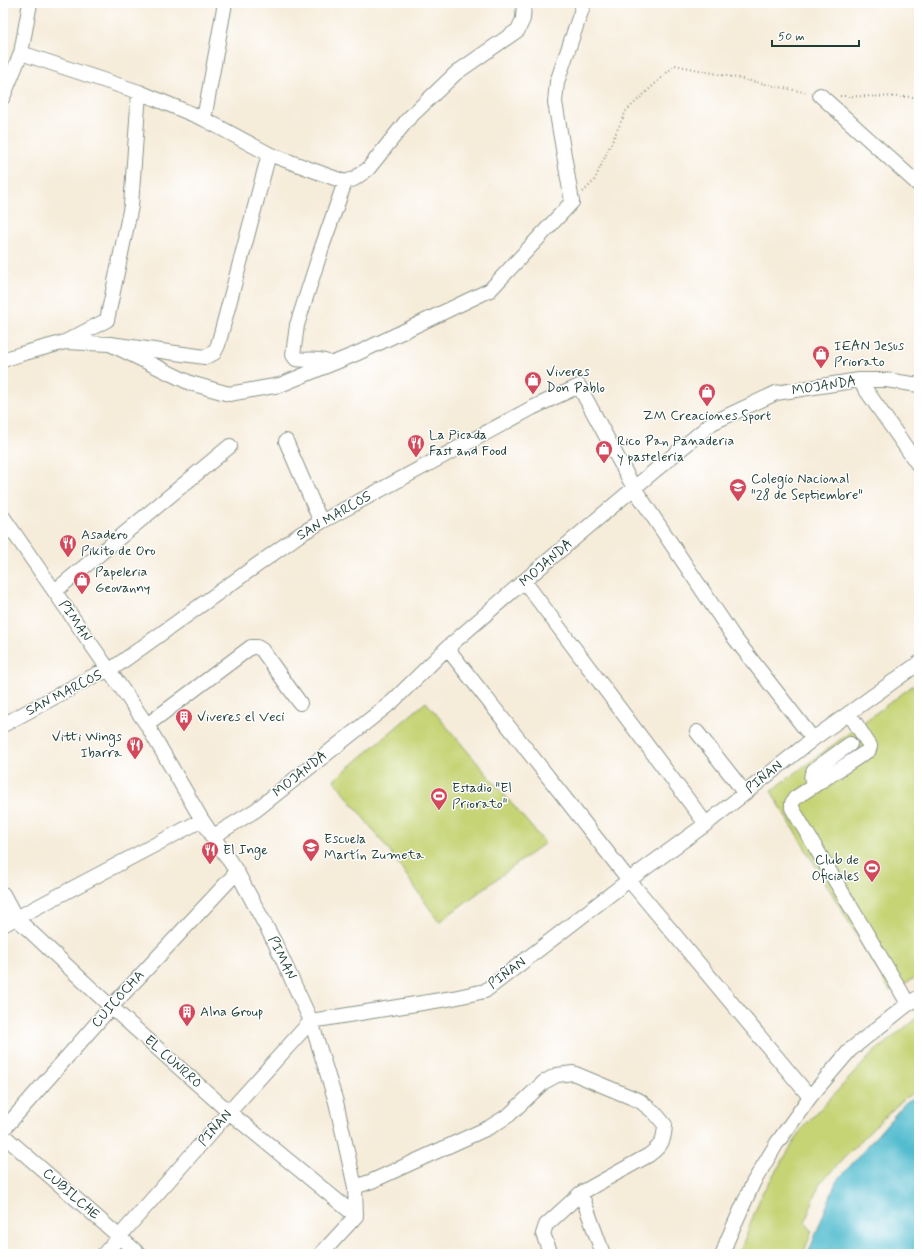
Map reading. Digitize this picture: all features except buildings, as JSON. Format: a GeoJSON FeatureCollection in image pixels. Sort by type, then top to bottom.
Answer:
{"type":"FeatureCollection","features":[{"type":"Feature","properties":{"kind":"street"},"geometry":{"type":"LineString","coordinates":[[3,97],[21,53],[30,3]]}},
{"type":"Feature","properties":{"kind":"street"},"geometry":{"type":"LineString","coordinates":[[204,119],[225,3]]}},
{"type":"Feature","properties":{"kind":"street"},"geometry":{"type":"LineString","coordinates":[[21,53],[139,92],[204,119],[269,154],[345,182],[354,179],[368,169],[408,119],[456,73],[518,30],[524,19],[524,3]]}},
{"type":"Feature","properties":{"kind":"street"},"geometry":{"type":"LineString","coordinates":[[110,344],[190,383],[229,394],[280,385],[358,353],[490,290],[572,202],[555,102],[557,82],[584,3]]}},
{"type":"Feature","properties":{"kind":"street"},"geometry":{"type":"LineString","coordinates":[[3,360],[65,342],[107,320],[131,206],[139,92]]}},
{"type":"Feature","properties":{"kind":"street"},"geometry":{"type":"LineString","coordinates":[[820,95],[919,185]]}},
{"type":"Feature","properties":{"kind":"street"},"geometry":{"type":"LineString","coordinates":[[65,342],[110,344],[205,357],[214,353],[218,345],[269,154]]}},
{"type":"Feature","properties":{"kind":"street"},"geometry":{"type":"LineString","coordinates":[[331,364],[326,360],[317,359],[306,361],[296,359],[293,355],[293,345],[297,324],[345,182]]}},
{"type":"Feature","properties":{"kind":"street"},"geometry":{"type":"LineString","coordinates":[[859,380],[919,466]]}},
{"type":"Feature","properties":{"kind":"street","name":"MOJANDA"},"geometry":{"type":"LineString","coordinates":[[212,837],[256,810],[393,701],[447,648],[524,581],[712,423],[776,393],[859,380],[886,380],[919,385]]}},
{"type":"Feature","properties":{"kind":"street","name":"SAN MARCOS"},"geometry":{"type":"LineString","coordinates":[[3,725],[97,674],[108,671],[299,535],[321,522],[532,408],[579,386],[634,488]]}},
{"type":"Feature","properties":{"kind":"street"},"geometry":{"type":"LineString","coordinates":[[286,441],[321,522]]}},
{"type":"Feature","properties":{"kind":"street"},"geometry":{"type":"LineString","coordinates":[[55,591],[230,446]]}},
{"type":"Feature","properties":{"kind":"street"},"geometry":{"type":"LineString","coordinates":[[634,488],[733,636],[812,739]]}},
{"type":"Feature","properties":{"kind":"street","name":"PIMAN"},"geometry":{"type":"LineString","coordinates":[[5,523],[55,591],[108,671],[147,725],[212,837],[237,872],[275,943],[311,1021],[336,1102],[355,1187],[356,1216]]}},
{"type":"Feature","properties":{"kind":"street"},"geometry":{"type":"LineString","coordinates":[[524,581],[706,824]]}},
{"type":"Feature","properties":{"kind":"street"},"geometry":{"type":"LineString","coordinates":[[147,725],[251,647],[257,647],[262,650],[300,704]]}},
{"type":"Feature","properties":{"kind":"street"},"geometry":{"type":"LineString","coordinates":[[447,648],[629,880],[810,1097]]}},
{"type":"Feature","properties":{"kind":"street","name":"PIÑAN"},"geometry":{"type":"LineString","coordinates":[[104,1254],[311,1021],[453,998],[485,991],[629,880],[706,824],[812,739],[919,663]]}},
{"type":"Feature","properties":{"kind":"street"},"geometry":{"type":"LineString","coordinates":[[723,1254],[727,1241],[753,1183],[777,1143],[810,1097],[850,1050],[913,1001],[899,988],[792,808],[792,803],[795,798],[869,750],[870,746],[849,713]]}},
{"type":"Feature","properties":{"kind":"street"},"geometry":{"type":"LineString","coordinates":[[697,732],[744,793]]}},
{"type":"Feature","properties":{"kind":"street"},"geometry":{"type":"LineString","coordinates":[[814,785],[811,778],[811,774],[814,770],[850,744]]}},
{"type":"Feature","properties":{"kind":"street"},"geometry":{"type":"LineString","coordinates":[[3,925],[202,820]]}},
{"type":"Feature","properties":{"kind":"street","name":"CUICOCHA"},"geometry":{"type":"LineString","coordinates":[[3,1130],[111,1007],[237,872]]}},
{"type":"Feature","properties":{"kind":"street","name":"EL CUNRRO"},"geometry":{"type":"LineString","coordinates":[[3,894],[16,918],[111,1007],[229,1112],[356,1216]]}},
{"type":"Feature","properties":{"kind":"street"},"geometry":{"type":"LineString","coordinates":[[355,1187],[372,1181],[490,1127],[509,1115],[544,1082],[557,1075],[574,1073],[640,1101],[655,1113],[665,1125],[664,1137],[659,1147],[650,1155],[581,1193],[546,1225],[543,1234],[551,1254]]}},
{"type":"Feature","properties":{"kind":"street","name":"CUBILCHE"},"geometry":{"type":"LineString","coordinates":[[3,1135],[139,1254]]}},
{"type":"Feature","properties":{"kind":"street"},"geometry":{"type":"LineString","coordinates":[[581,1193],[603,1254]]}},
{"type":"Feature","properties":{"kind":"street"},"geometry":{"type":"LineString","coordinates":[[321,1254],[356,1216]]}},
{"type":"Feature","properties":{"kind":"path"},"geometry":{"type":"LineString","coordinates":[[572,202],[594,181],[626,111],[675,66],[820,95],[919,97]]}},
{"type":"Feature","properties":{"kind":"green space","name":"Club de Oficiales"},"geometry":{"type":"Polygon","coordinates":[[[919,681],[919,976],[890,991],[771,791],[919,681]]]}},
{"type":"Feature","properties":{"kind":"green space","name":"Estadio \"El Priorato\""},"geometry":{"type":"Polygon","coordinates":[[[426,702],[545,843],[439,922],[391,853],[334,780],[426,702]]]}},
{"type":"Feature","properties":{"kind":"green space"},"geometry":{"type":"Polygon","coordinates":[[[919,1016],[919,1090],[905,1098],[877,1124],[820,1183],[805,1222],[812,1231],[803,1254],[739,1254],[762,1193],[804,1126],[873,1053],[919,1016]]]}},
{"type":"Feature","properties":{"kind":"water"},"geometry":{"type":"Polygon","coordinates":[[[919,1095],[919,1254],[808,1254],[836,1182],[906,1102],[919,1095]]]}},
{"type":"Feature","properties":{"kind":"place","name":"IEAN Jesus Priorato"},"geometry":{"type":"Point","coordinates":[821,369]}},
{"type":"Feature","properties":{"kind":"place","name":"Viveres Don Pablo"},"geometry":{"type":"Point","coordinates":[533,395]}},
{"type":"Feature","properties":{"kind":"place","name":"ZM Creaciones Sport"},"geometry":{"type":"Point","coordinates":[707,407]}},
{"type":"Feature","properties":{"kind":"place","name":"La Picada Fast and Food"},"geometry":{"type":"Point","coordinates":[416,458]}},
{"type":"Feature","properties":{"kind":"place","name":"Rico Pan Panaderia y pasteleria"},"geometry":{"type":"Point","coordinates":[604,464]}},
{"type":"Feature","properties":{"kind":"place","name":"Colegio Nacional \"28 de Septiembre\""},"geometry":{"type":"Point","coordinates":[738,502]}},
{"type":"Feature","properties":{"kind":"place","name":"Asadero Pikito de Oro"},"geometry":{"type":"Point","coordinates":[68,558]}},
{"type":"Feature","properties":{"kind":"place","name":"Papeleria Geovanny"},"geometry":{"type":"Point","coordinates":[82,595]}},
{"type":"Feature","properties":{"kind":"place","name":"Viveres el Veci"},"geometry":{"type":"Point","coordinates":[184,732]}},
{"type":"Feature","properties":{"kind":"place","name":"Vitti Wings Ibarra"},"geometry":{"type":"Point","coordinates":[135,760]}},
{"type":"Feature","properties":{"kind":"place","name":"Estadio \"El Priorato\""},"geometry":{"type":"Point","coordinates":[439,811]}},
{"type":"Feature","properties":{"kind":"place","name":"Escuela Martín Zumeta"},"geometry":{"type":"Point","coordinates":[311,862]}},
{"type":"Feature","properties":{"kind":"place","name":"El Inge"},"geometry":{"type":"Point","coordinates":[210,865]}},
{"type":"Feature","properties":{"kind":"place","name":"Club de Oficiales"},"geometry":{"type":"Point","coordinates":[872,883]}},
{"type":"Feature","properties":{"kind":"place","name":"Alna Group"},"geometry":{"type":"Point","coordinates":[187,1027]}}]}
